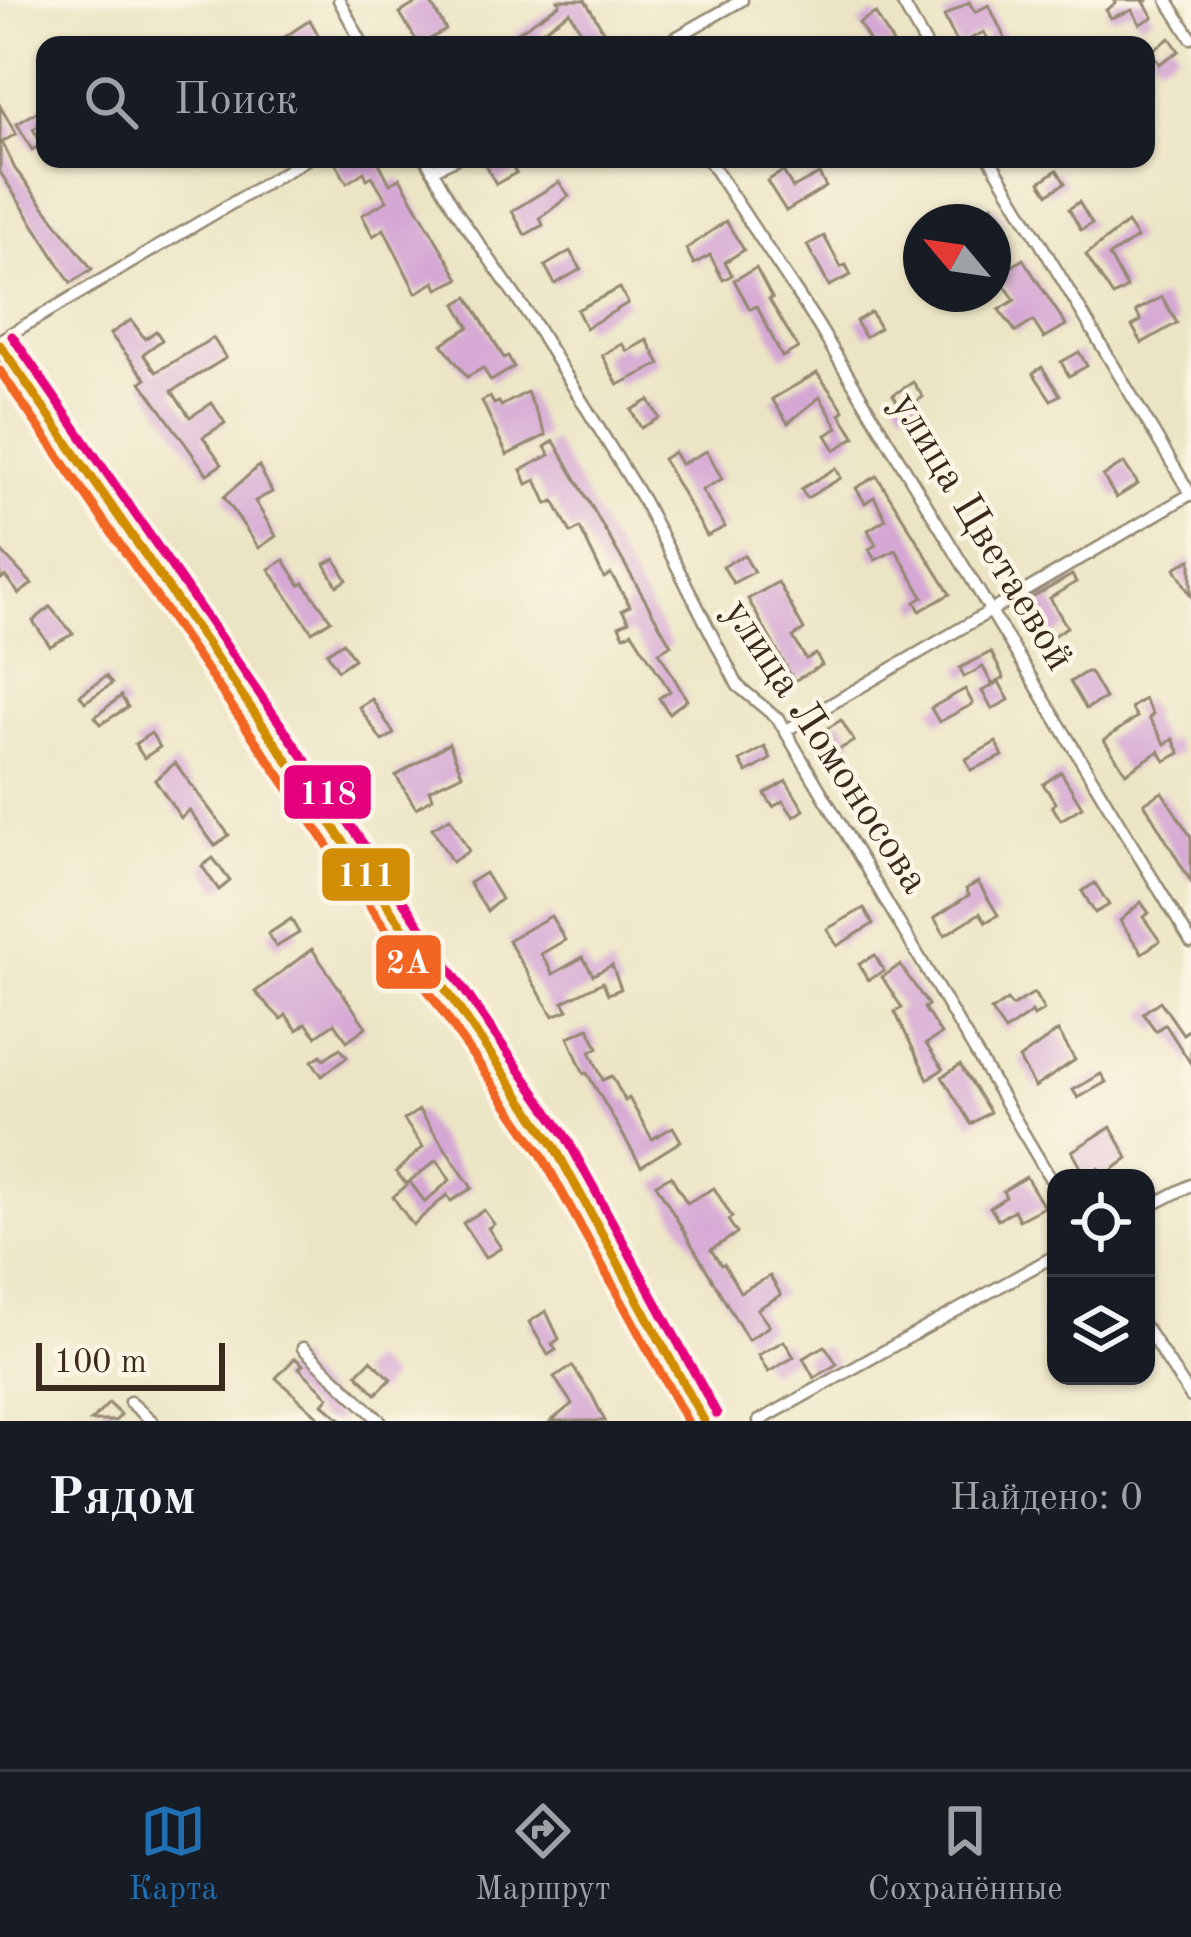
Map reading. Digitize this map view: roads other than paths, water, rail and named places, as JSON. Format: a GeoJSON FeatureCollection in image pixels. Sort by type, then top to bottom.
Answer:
{"type":"FeatureCollection","features":[{"type":"Feature","properties":{"kind":"main road"},"geometry":{"type":"LineString","coordinates":[[0,342],[554,1146],[704,1421]]}},
{"type":"Feature","properties":{"kind":"street"},"geometry":{"type":"LineString","coordinates":[[339,0],[358,36]]}},
{"type":"Feature","properties":{"kind":"street"},"geometry":{"type":"LineString","coordinates":[[679,36],[742,0]]}},
{"type":"Feature","properties":{"kind":"street"},"geometry":{"type":"LineString","coordinates":[[901,0],[921,36]]}},
{"type":"Feature","properties":{"kind":"street"},"geometry":{"type":"LineString","coordinates":[[1167,0],[1191,38]]}},
{"type":"Feature","properties":{"kind":"street"},"geometry":{"type":"LineString","coordinates":[[0,342],[292,168]]}},
{"type":"Feature","properties":{"kind":"street","name":"улица Ломоносова"},"geometry":{"type":"LineString","coordinates":[[431,168],[643,500],[738,686],[778,719],[1047,1173]]}},
{"type":"Feature","properties":{"kind":"street","name":"улица Цветаевой"},"geometry":{"type":"LineString","coordinates":[[714,168],[816,322],[1191,942]]}},
{"type":"Feature","properties":{"kind":"street"},"geometry":{"type":"LineString","coordinates":[[785,731],[1191,494],[996,168]]}},
{"type":"Feature","properties":{"kind":"street"},"geometry":{"type":"LineString","coordinates":[[1155,1203],[1191,1185]]}},
{"type":"Feature","properties":{"kind":"street"},"geometry":{"type":"LineString","coordinates":[[758,1421],[1047,1260]]}},
{"type":"Feature","properties":{"kind":"street"},"geometry":{"type":"LineString","coordinates":[[1155,1342],[1191,1396]]}},
{"type":"Feature","properties":{"kind":"street"},"geometry":{"type":"LineString","coordinates":[[303,1348],[380,1421]]}},
{"type":"Feature","properties":{"kind":"street"},"geometry":{"type":"LineString","coordinates":[[130,1402],[152,1421]]}}]}
